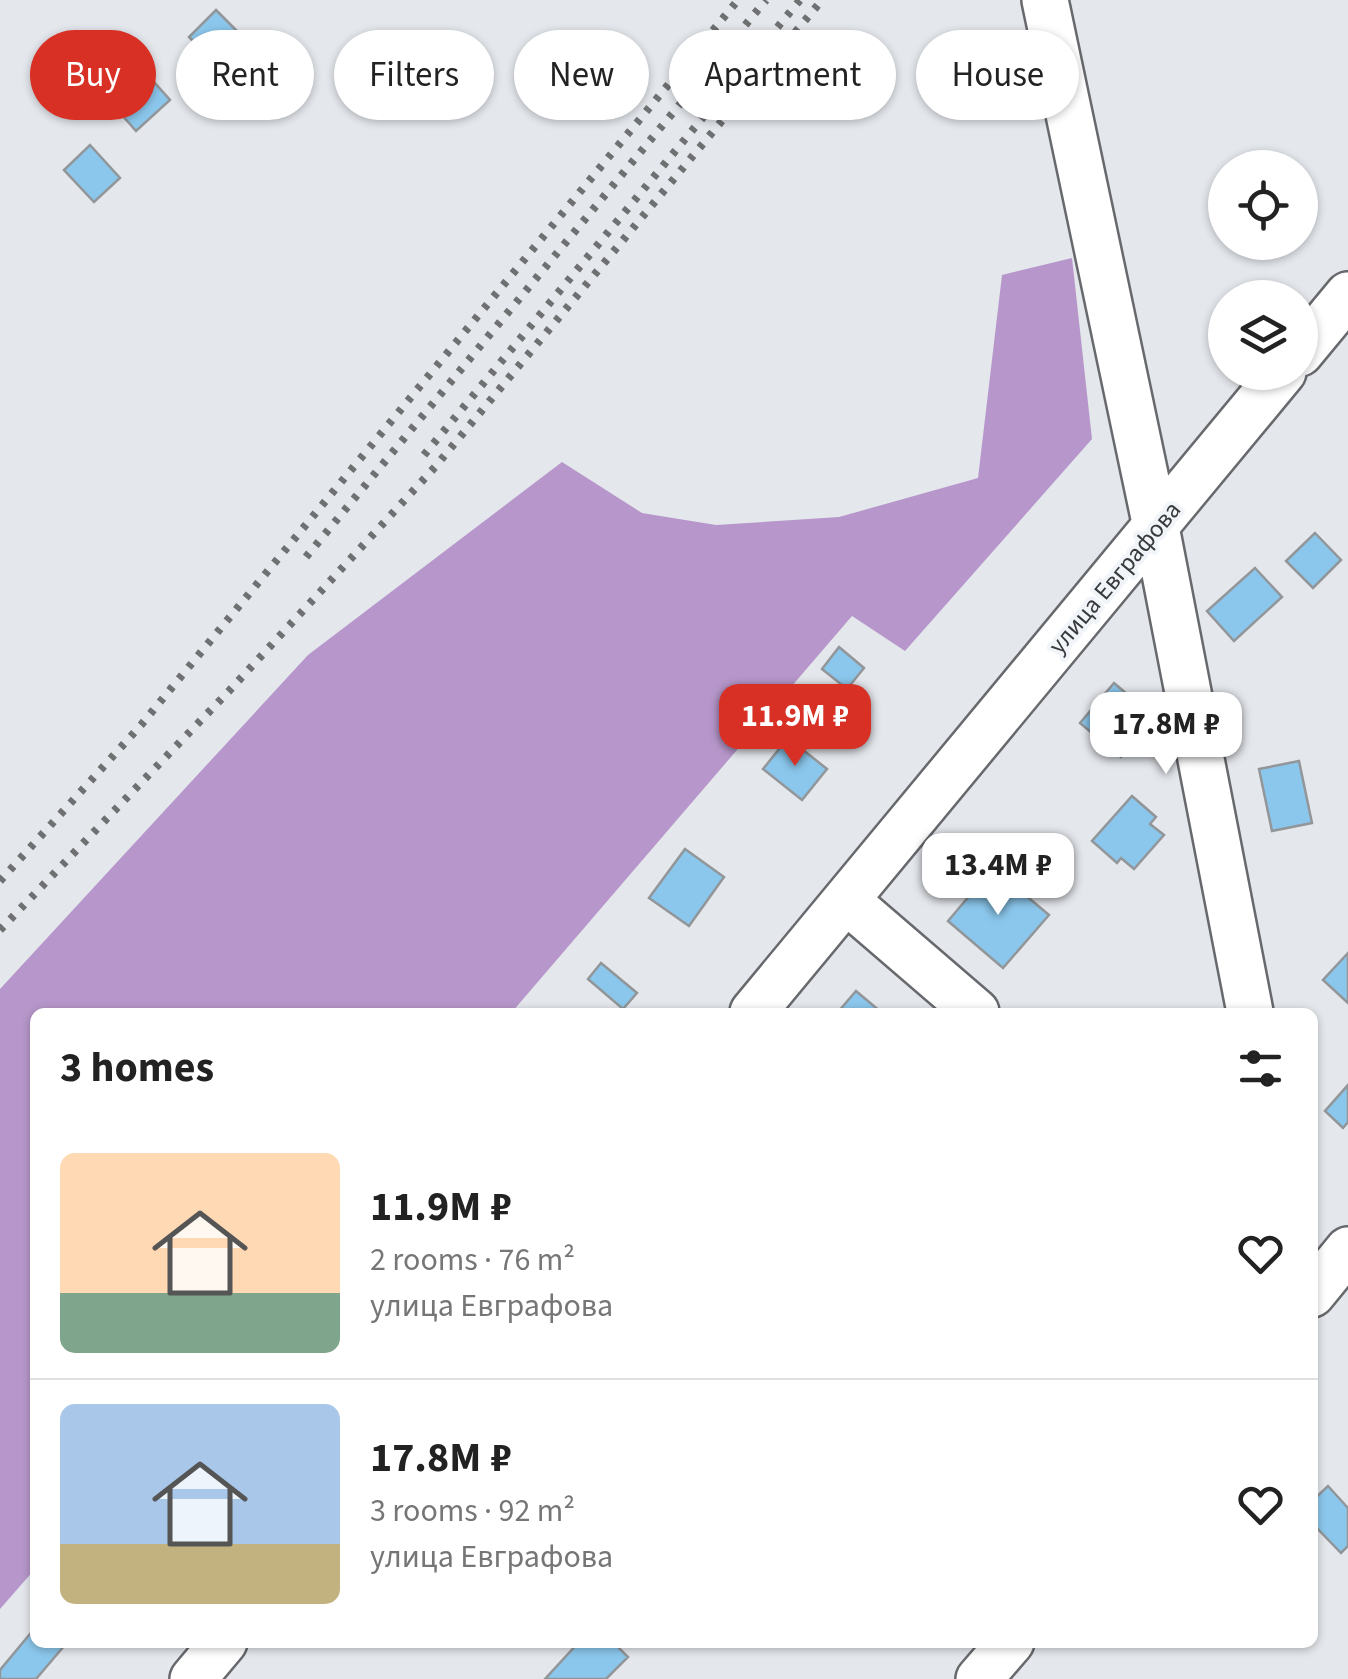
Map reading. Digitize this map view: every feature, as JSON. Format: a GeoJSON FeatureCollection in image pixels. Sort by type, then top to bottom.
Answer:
{"type":"FeatureCollection","features":[{"type":"Feature","properties":{"kind":"street"},"geometry":{"type":"LineString","coordinates":[[1045,0],[1156,528],[1249,1008]]}},
{"type":"Feature","properties":{"kind":"street"},"geometry":{"type":"LineString","coordinates":[[1318,331],[1348,295]]}},
{"type":"Feature","properties":{"kind":"street","name":"улица Евграфова"},"geometry":{"type":"LineString","coordinates":[[756,1008],[1269,390]]}},
{"type":"Feature","properties":{"kind":"street"},"geometry":{"type":"LineString","coordinates":[[847,900],[971,1008]]}},
{"type":"Feature","properties":{"kind":"street"},"geometry":{"type":"LineString","coordinates":[[1325,1287],[1348,1250]]}},
{"type":"Feature","properties":{"kind":"street"},"geometry":{"type":"LineString","coordinates":[[193,1679],[219,1648]]}},
{"type":"Feature","properties":{"kind":"street"},"geometry":{"type":"LineString","coordinates":[[979,1679],[1005,1648]]}},
{"type":"Feature","properties":{"kind":"shaded area"},"geometry":{"type":"Polygon","coordinates":[[[1072,258],[1092,439],[905,651],[852,616],[515,1008],[30,1008],[30,1575],[0,1609],[0,989],[308,655],[562,462],[642,513],[716,525],[839,517],[978,478],[1002,275],[1072,258]]]}},
{"type":"Feature","properties":{"kind":"building"},"geometry":{"type":"Polygon","coordinates":[[[216,10],[236,30],[196,30],[216,10]]]}},
{"type":"Feature","properties":{"kind":"building"},"geometry":{"type":"Polygon","coordinates":[[[156,84],[170,100],[156,113],[156,84]]]}},
{"type":"Feature","properties":{"kind":"building"},"geometry":{"type":"Polygon","coordinates":[[[126,120],[148,120],[136,131],[126,120]]]}},
{"type":"Feature","properties":{"kind":"building"},"geometry":{"type":"Polygon","coordinates":[[[90,145],[120,178],[94,202],[64,170],[90,145]]]}},
{"type":"Feature","properties":{"kind":"building"},"geometry":{"type":"Polygon","coordinates":[[[1315,533],[1341,560],[1313,588],[1286,561],[1315,533]]]}},
{"type":"Feature","properties":{"kind":"building"},"geometry":{"type":"Polygon","coordinates":[[[1255,568],[1282,597],[1234,641],[1207,611],[1255,568]]]}},
{"type":"Feature","properties":{"kind":"building"},"geometry":{"type":"Polygon","coordinates":[[[839,647],[864,668],[847,689],[822,669],[839,647]]]}},
{"type":"Feature","properties":{"kind":"building"},"geometry":{"type":"Polygon","coordinates":[[[1114,683],[1154,717],[1121,757],[1080,723],[1114,683]]]}},
{"type":"Feature","properties":{"kind":"building"},"geometry":{"type":"Polygon","coordinates":[[[788,738],[827,769],[802,800],[763,769],[788,738]]]}},
{"type":"Feature","properties":{"kind":"building"},"geometry":{"type":"Polygon","coordinates":[[[1299,761],[1312,823],[1272,831],[1259,769],[1299,761]]]}},
{"type":"Feature","properties":{"kind":"building"},"geometry":{"type":"Polygon","coordinates":[[[1132,796],[1156,817],[1150,824],[1164,835],[1134,869],[1121,858],[1117,863],[1092,841],[1132,796]]]}},
{"type":"Feature","properties":{"kind":"building"},"geometry":{"type":"Polygon","coordinates":[[[685,849],[724,877],[689,926],[649,898],[685,849]]]}},
{"type":"Feature","properties":{"kind":"building"},"geometry":{"type":"Polygon","coordinates":[[[993,868],[1049,915],[1003,968],[948,921],[993,868]]]}},
{"type":"Feature","properties":{"kind":"building"},"geometry":{"type":"Polygon","coordinates":[[[1348,953],[1348,1003],[1323,980],[1348,953]]]}},
{"type":"Feature","properties":{"kind":"building"},"geometry":{"type":"Polygon","coordinates":[[[601,963],[637,993],[622,1008],[588,979],[601,963]]]}},
{"type":"Feature","properties":{"kind":"building"},"geometry":{"type":"Polygon","coordinates":[[[856,991],[876,1008],[841,1008],[856,991]]]}},
{"type":"Feature","properties":{"kind":"building"},"geometry":{"type":"Polygon","coordinates":[[[1348,1085],[1348,1122],[1343,1128],[1325,1111],[1348,1085]]]}},
{"type":"Feature","properties":{"kind":"building"},"geometry":{"type":"Polygon","coordinates":[[[1328,1486],[1348,1508],[1348,1546],[1341,1553],[1318,1529],[1318,1495],[1328,1486]]]}},
{"type":"Feature","properties":{"kind":"building"},"geometry":{"type":"Polygon","coordinates":[[[30,1634],[30,1648],[62,1648],[36,1679],[0,1679],[0,1670],[30,1634]]]}},
{"type":"Feature","properties":{"kind":"building"},"geometry":{"type":"Polygon","coordinates":[[[573,1648],[619,1648],[628,1657],[606,1679],[545,1679],[573,1648]]]}},
{"type":"Feature","properties":{"kind":"railway"},"geometry":{"type":"LineString","coordinates":[[0,881],[141,725],[738,0]]}},
{"type":"Feature","properties":{"kind":"railway"},"geometry":{"type":"LineString","coordinates":[[306,557],[766,0]]}},
{"type":"Feature","properties":{"kind":"railway"},"geometry":{"type":"LineString","coordinates":[[424,455],[800,0]]}},
{"type":"Feature","properties":{"kind":"railway"},"geometry":{"type":"LineString","coordinates":[[0,930],[229,691],[435,467],[822,0]]}}]}
